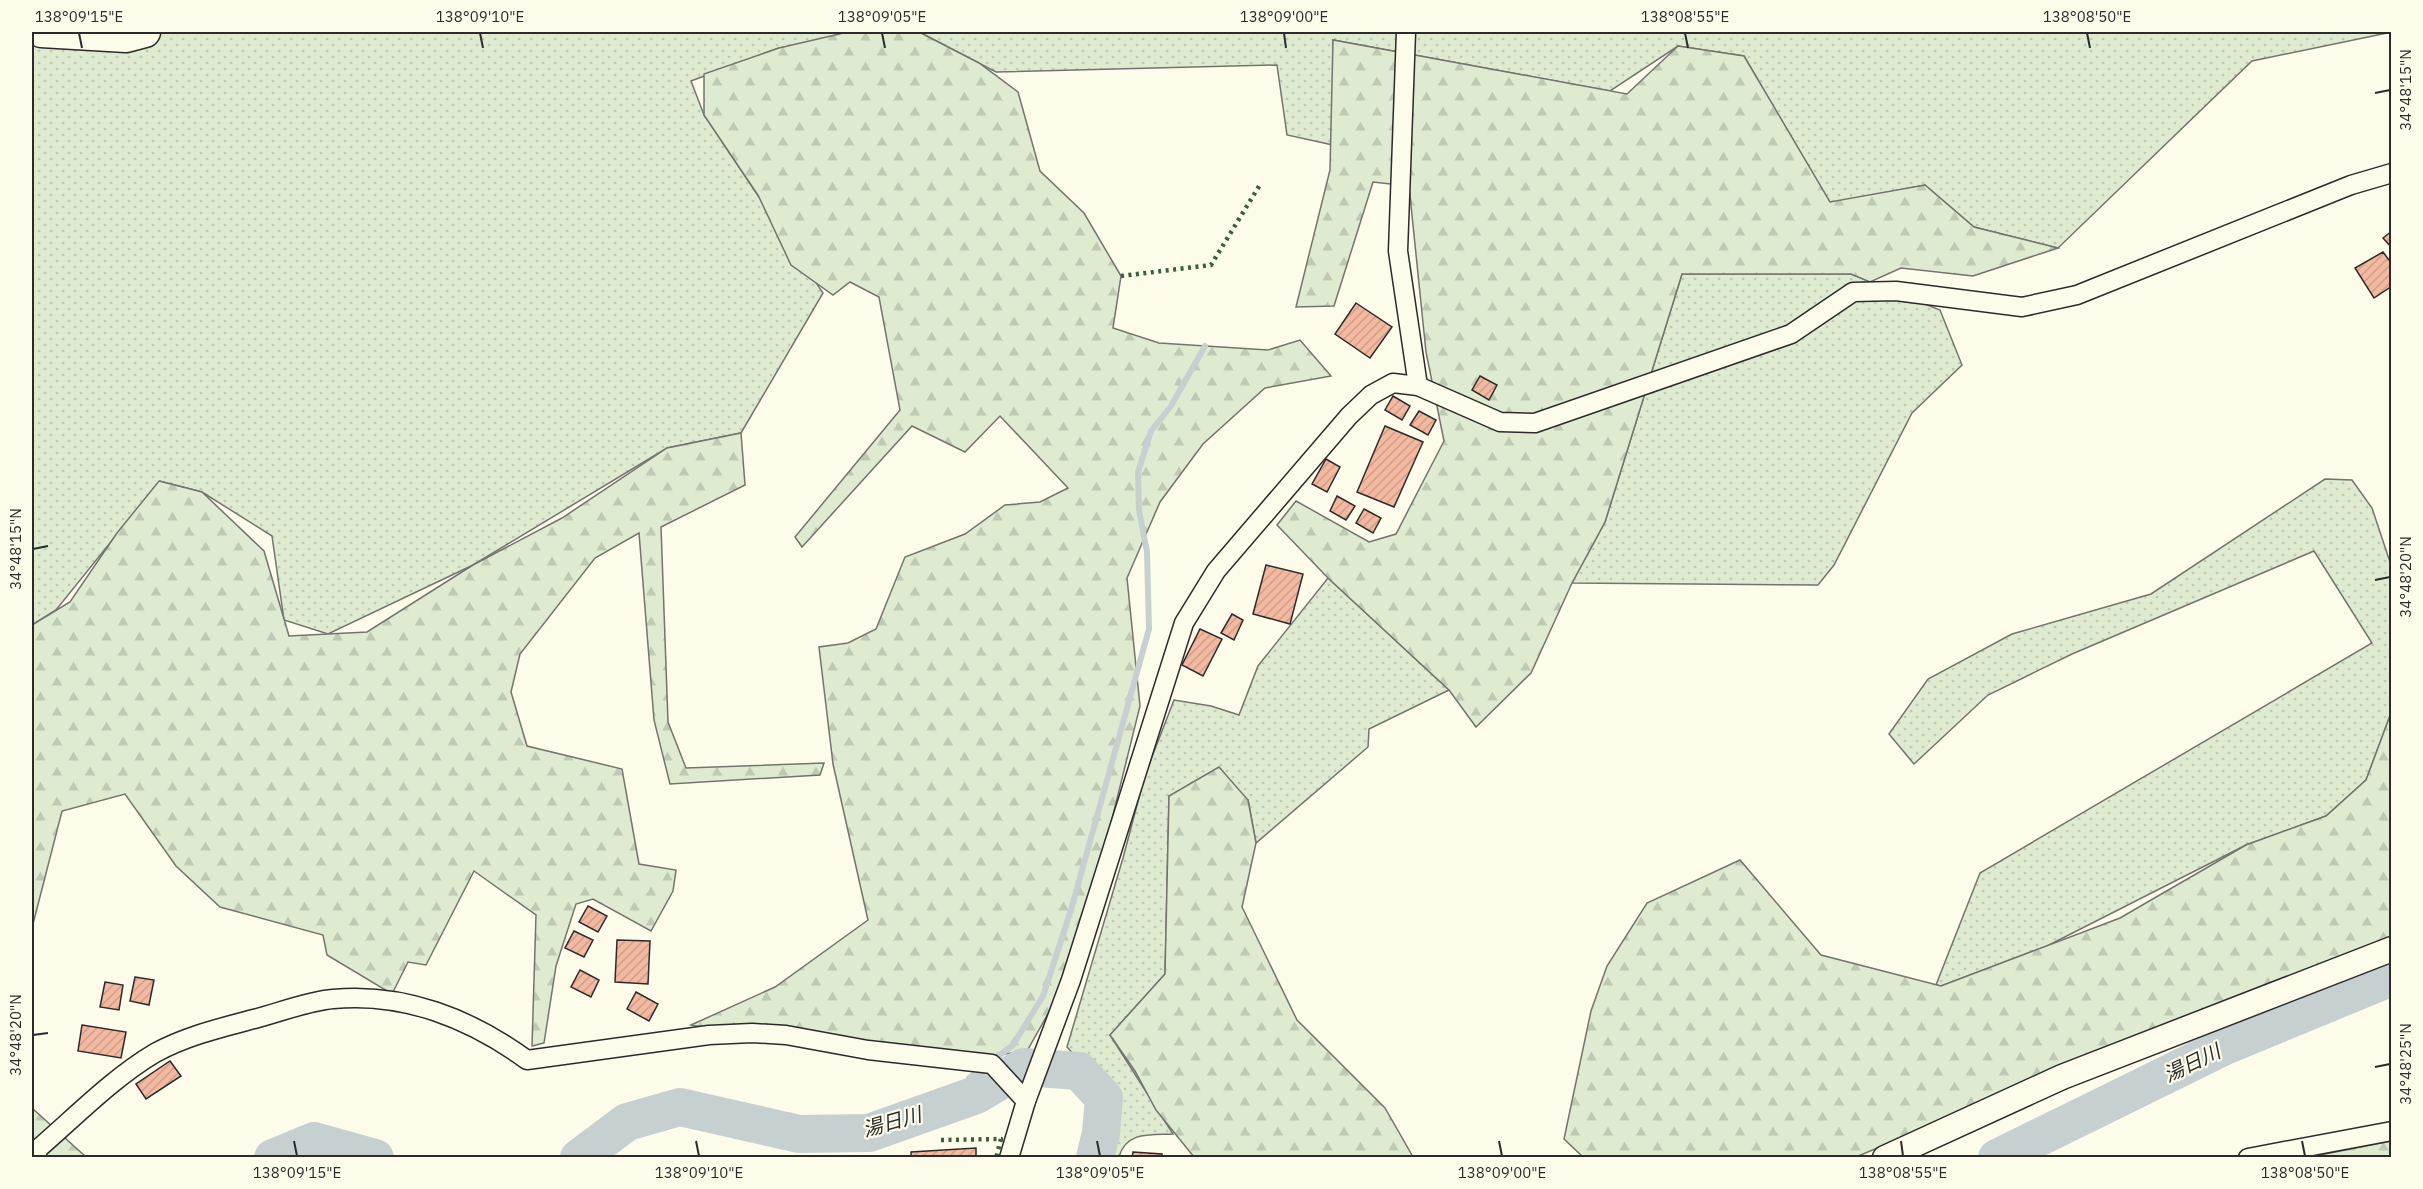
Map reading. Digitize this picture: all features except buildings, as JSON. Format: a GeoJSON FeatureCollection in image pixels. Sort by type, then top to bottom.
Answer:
{"type":"FeatureCollection","features":[{"type":"Feature","properties":{"kind":"main road"},"geometry":{"type":"LineString","coordinates":[[41,32],[126,37],[145,32]]}},
{"type":"Feature","properties":{"kind":"street"},"geometry":{"type":"LineString","coordinates":[[1406,32],[1398,251],[1418,386]]}},
{"type":"Feature","properties":{"kind":"street"},"geometry":{"type":"LineString","coordinates":[[1009,1158],[1026,1101],[1071,980],[1184,623],[1216,571],[1349,416],[1371,395],[1393,383],[1418,386],[1500,422],[1535,423],[1791,334],[1853,292],[1896,291],[2022,307],[2078,295],[2351,185],[2391,173]]}},
{"type":"Feature","properties":{"kind":"street"},"geometry":{"type":"LineString","coordinates":[[1885,1158],[2062,1077],[2391,949]]}},
{"type":"Feature","properties":{"kind":"street"},"geometry":{"type":"LineString","coordinates":[[35,1158],[39,1148],[66,1124],[121,1077],[155,1054],[192,1036],[331,999],[382,999],[413,1004],[455,1018],[497,1038],[527,1060],[709,1035],[786,1035],[868,1050],[992,1065],[1026,1101]]}},
{"type":"Feature","properties":{"kind":"street"},"geometry":{"type":"LineString","coordinates":[[2248,1158],[2391,1131]]}},
{"type":"Feature","properties":{"kind":"green space"},"geometry":{"type":"Polygon","coordinates":[[[32,32],[885,32],[779,48],[691,81],[704,115],[823,293],[741,433],[667,448],[473,565],[328,634],[284,620],[272,536],[202,492],[160,481],[56,610],[32,625],[32,32]]]}},
{"type":"Feature","properties":{"kind":"green space"},"geometry":{"type":"Polygon","coordinates":[[[848,32],[919,32],[979,63],[1018,92],[1040,171],[1084,213],[1121,276],[1113,328],[1159,343],[1268,350],[1300,340],[1331,376],[1265,388],[1203,444],[1160,502],[1127,578],[1140,706],[1076,964],[1027,1051],[958,1060],[740,1034],[691,1025],[775,987],[868,920],[833,764],[819,647],[848,643],[876,629],[905,557],[965,534],[1005,505],[1040,502],[1068,488],[1000,416],[965,452],[912,426],[802,547],[795,537],[900,410],[879,297],[850,282],[833,295],[791,265],[758,195],[704,115],[704,74],[779,48],[848,32]]]}},
{"type":"Feature","properties":{"kind":"green space"},"geometry":{"type":"Polygon","coordinates":[[[919,32],[2392,32],[2252,61],[2058,248],[1974,227],[1925,185],[1830,203],[1744,56],[1678,46],[1610,91],[1333,40],[1333,145],[1287,135],[1277,65],[996,72],[919,32]]]}},
{"type":"Feature","properties":{"kind":"green space"},"geometry":{"type":"Polygon","coordinates":[[[1333,40],[1627,94],[1678,46],[1744,56],[1830,202],[1925,185],[1974,227],[2058,248],[1973,276],[1901,268],[1870,282],[1851,274],[1682,274],[1605,522],[1572,583],[1531,673],[1476,727],[1449,690],[1328,578],[1277,525],[1296,501],[1369,542],[1396,534],[1444,441],[1426,352],[1409,186],[1373,182],[1334,306],[1296,307],[1330,170],[1333,40]]]}},
{"type":"Feature","properties":{"kind":"green space"},"geometry":{"type":"Polygon","coordinates":[[[1682,274],[1851,274],[1940,310],[1962,365],[1912,413],[1834,565],[1818,585],[1572,583],[1605,522],[1682,274]]]}},
{"type":"Feature","properties":{"kind":"green space"},"geometry":{"type":"Polygon","coordinates":[[[741,433],[745,485],[661,527],[668,722],[686,768],[824,763],[820,775],[670,784],[654,720],[639,533],[595,558],[520,654],[511,692],[527,746],[622,769],[639,864],[676,870],[673,891],[651,931],[593,899],[576,904],[556,966],[544,1043],[532,1046],[536,915],[474,871],[426,965],[408,962],[392,994],[327,955],[323,935],[220,907],[176,866],[125,794],[62,811],[32,923],[32,625],[70,602],[117,533],[159,481],[202,492],[264,551],[289,636],[367,632],[473,565],[562,518],[667,448],[741,433]]]}},
{"type":"Feature","properties":{"kind":"green space"},"geometry":{"type":"Polygon","coordinates":[[[2325,479],[2352,480],[2372,508],[2391,565],[2391,713],[2366,780],[2326,816],[2246,845],[2047,946],[1941,986],[1936,985],[1980,873],[2372,643],[2314,551],[2072,654],[1988,695],[1914,764],[1889,734],[1928,679],[2012,634],[2151,594],[2325,479]]]}},
{"type":"Feature","properties":{"kind":"green space"},"geometry":{"type":"Polygon","coordinates":[[[1328,578],[1449,690],[1369,729],[1368,747],[1256,843],[1248,800],[1169,796],[1165,974],[1110,1035],[1173,1134],[1140,1136],[1127,1143],[1119,1157],[1101,1157],[1108,1093],[1067,1047],[1145,775],[1174,700],[1211,706],[1239,715],[1258,666],[1328,578]]]}},
{"type":"Feature","properties":{"kind":"green space"},"geometry":{"type":"Polygon","coordinates":[[[2391,713],[2391,938],[2253,990],[1856,1157],[1583,1157],[1564,1139],[1591,1011],[1607,966],[1647,903],[1740,860],[1821,955],[1941,986],[2120,918],[2246,845],[2326,816],[2366,780],[2391,713]]]}},
{"type":"Feature","properties":{"kind":"green space"},"geometry":{"type":"Polygon","coordinates":[[[1219,767],[1248,800],[1256,843],[1242,907],[1297,1020],[1385,1108],[1413,1157],[1194,1157],[1156,1110],[1135,1071],[1110,1035],[1165,974],[1169,796],[1219,767]]]}},
{"type":"Feature","properties":{"kind":"green space"},"geometry":{"type":"Polygon","coordinates":[[[32,1108],[86,1157],[32,1157],[32,1108]]]}},
{"type":"Feature","properties":{"kind":"green space"},"geometry":{"type":"Polygon","coordinates":[[[2391,1141],[2391,1157],[2323,1158],[2320,1155],[2391,1141]]]}},
{"type":"Feature","properties":{"kind":"waterway"},"geometry":{"type":"LineString","coordinates":[[992,1061],[1013,1045],[1043,996],[1071,910],[1149,629],[1147,552],[1139,510],[1138,472],[1151,431],[1171,406],[1205,346]]}},
{"type":"Feature","properties":{"kind":"waterway","name":"湯日川"},"geometry":{"type":"LineString","coordinates":[[1997,1158],[2225,1046],[2392,977]]}},
{"type":"Feature","properties":{"kind":"waterway"},"geometry":{"type":"LineString","coordinates":[[976,1095],[969,1078],[984,1067]]}},
{"type":"Feature","properties":{"kind":"waterway","name":"湯日川"},"geometry":{"type":"LineString","coordinates":[[579,1158],[627,1122],[680,1107],[799,1134],[869,1133],[976,1095],[1024,1067],[1079,1071],[1104,1098],[1101,1133],[1095,1158]]}},
{"type":"Feature","properties":{"kind":"waterway","name":"湯日川"},"geometry":{"type":"LineString","coordinates":[[273,1158],[314,1141],[375,1158]]}},
{"type":"Feature","properties":{"kind":"hedge"},"geometry":{"type":"LineString","coordinates":[[1121,276],[1211,265],[1261,183]]}},
{"type":"Feature","properties":{"kind":"hedge"},"geometry":{"type":"LineString","coordinates":[[941,1140],[1001,1139],[996,1158]]}}]}
